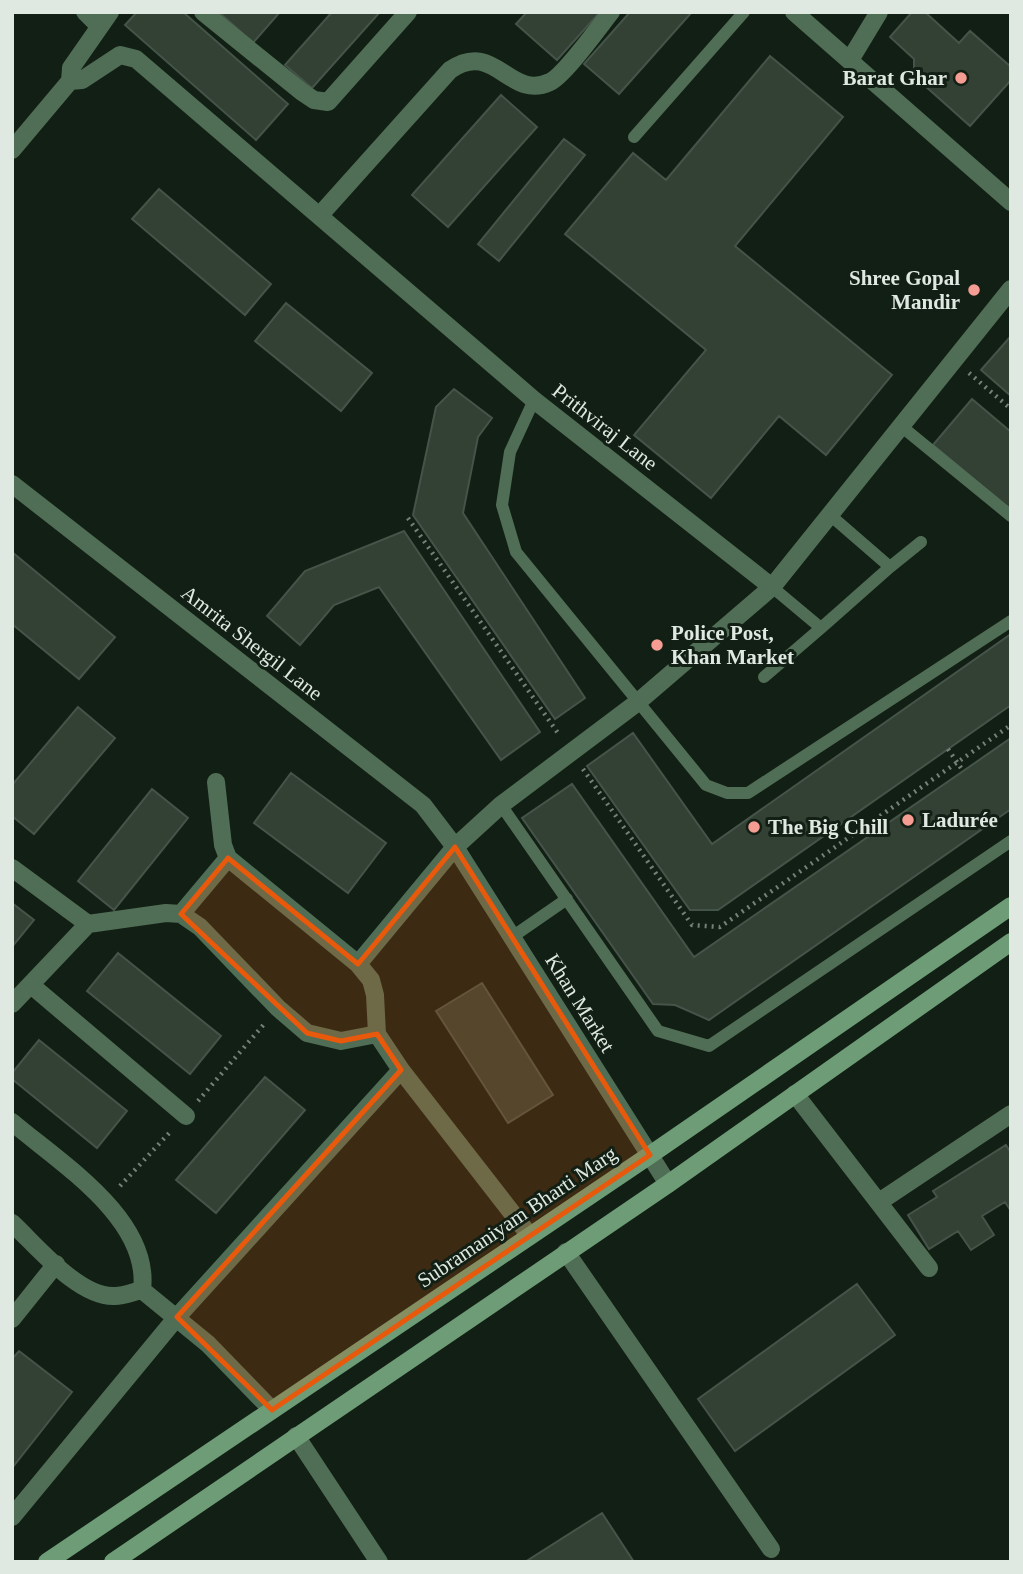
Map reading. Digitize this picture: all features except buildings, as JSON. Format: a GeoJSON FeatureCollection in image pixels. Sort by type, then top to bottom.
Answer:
{"type":"FeatureCollection","features":[{"type":"Feature","properties":{"kind":"main road","name":"Subramaniyam Bharti Marg"},"geometry":{"type":"LineString","coordinates":[[47,1562],[650,1155],[1011,906]]}},
{"type":"Feature","properties":{"kind":"main road"},"geometry":{"type":"LineString","coordinates":[[113,1562],[668,1184],[1011,942]]}},
{"type":"Feature","properties":{"kind":"street"},"geometry":{"type":"LineString","coordinates":[[12,150],[70,81],[71,68],[105,19],[85,12]]}},
{"type":"Feature","properties":{"kind":"street"},"geometry":{"type":"LineString","coordinates":[[205,13],[302,92],[314,100],[328,102],[408,12]]}},
{"type":"Feature","properties":{"kind":"street"},"geometry":{"type":"LineString","coordinates":[[320,215],[450,70],[463,61],[478,61],[495,66],[519,84],[536,86],[552,82],[611,12]]}},
{"type":"Feature","properties":{"kind":"street"},"geometry":{"type":"LineString","coordinates":[[794,12],[1011,202]]}},
{"type":"Feature","properties":{"kind":"street"},"geometry":{"type":"LineString","coordinates":[[850,60],[879,12]]}},
{"type":"Feature","properties":{"kind":"street","name":"Prithviraj Lane"},"geometry":{"type":"LineString","coordinates":[[70,81],[82,80],[120,55],[136,59],[534,400],[772,587]]}},
{"type":"Feature","properties":{"kind":"street"},"geometry":{"type":"LineString","coordinates":[[358,964],[455,847],[501,805],[638,702],[772,587],[1011,289]]}},
{"type":"Feature","properties":{"kind":"street","name":"Amrita Shergil Lane"},"geometry":{"type":"LineString","coordinates":[[12,484],[423,805],[455,847]]}},
{"type":"Feature","properties":{"kind":"street"},"geometry":{"type":"LineString","coordinates":[[216,782],[223,845],[228,858],[358,964],[371,980],[375,995],[377,1034],[401,1070],[530,1236]]}},
{"type":"Feature","properties":{"kind":"street","name":"Khan Market"},"geometry":{"type":"LineString","coordinates":[[455,847],[668,1184]]}},
{"type":"Feature","properties":{"kind":"street"},"geometry":{"type":"LineString","coordinates":[[181,914],[228,858]]}},
{"type":"Feature","properties":{"kind":"street"},"geometry":{"type":"LineString","coordinates":[[12,868],[88,924]]}},
{"type":"Feature","properties":{"kind":"street"},"geometry":{"type":"LineString","coordinates":[[12,1004],[88,924],[166,913],[181,914],[201,927],[278,1008],[307,1033],[341,1041],[377,1034]]}},
{"type":"Feature","properties":{"kind":"street"},"geometry":{"type":"LineString","coordinates":[[31,985],[186,1116]]}},
{"type":"Feature","properties":{"kind":"street"},"geometry":{"type":"LineString","coordinates":[[12,1517],[177,1317],[401,1070]]}},
{"type":"Feature","properties":{"kind":"street"},"geometry":{"type":"LineString","coordinates":[[795,1094],[929,1268]]}},
{"type":"Feature","properties":{"kind":"street"},"geometry":{"type":"LineString","coordinates":[[879,1202],[1011,1114]]}},
{"type":"Feature","properties":{"kind":"street"},"geometry":{"type":"LineString","coordinates":[[12,1122],[105,1202],[126,1226],[144,1270],[142,1290]]}},
{"type":"Feature","properties":{"kind":"street"},"geometry":{"type":"LineString","coordinates":[[12,1223],[78,1284],[97,1293],[114,1296],[142,1290],[208,1344],[272,1410]]}},
{"type":"Feature","properties":{"kind":"street"},"geometry":{"type":"LineString","coordinates":[[566,1252],[771,1549]]}},
{"type":"Feature","properties":{"kind":"street"},"geometry":{"type":"LineString","coordinates":[[12,1319],[57,1264]]}},
{"type":"Feature","properties":{"kind":"street"},"geometry":{"type":"LineString","coordinates":[[296,1436],[379,1562]]}},
{"type":"Feature","properties":{"kind":"lane"},"geometry":{"type":"LineString","coordinates":[[634,137],[744,12]]}},
{"type":"Feature","properties":{"kind":"lane"},"geometry":{"type":"LineString","coordinates":[[534,400],[510,452],[502,505],[516,552],[706,785],[727,793],[741,794],[1011,621]]}},
{"type":"Feature","properties":{"kind":"lane"},"geometry":{"type":"LineString","coordinates":[[901,426],[1011,516]]}},
{"type":"Feature","properties":{"kind":"lane"},"geometry":{"type":"LineString","coordinates":[[830,515],[890,567]]}},
{"type":"Feature","properties":{"kind":"lane"},"geometry":{"type":"LineString","coordinates":[[764,677],[921,542]]}},
{"type":"Feature","properties":{"kind":"lane"},"geometry":{"type":"LineString","coordinates":[[772,587],[821,628]]}},
{"type":"Feature","properties":{"kind":"lane"},"geometry":{"type":"LineString","coordinates":[[501,805],[658,1031],[709,1046],[1011,841]]}},
{"type":"Feature","properties":{"kind":"lane"},"geometry":{"type":"LineString","coordinates":[[512,937],[567,899]]}},
{"type":"Feature","properties":{"kind":"path"},"geometry":{"type":"LineString","coordinates":[[954,360],[1011,408]]}},
{"type":"Feature","properties":{"kind":"path"},"geometry":{"type":"LineString","coordinates":[[1006,728],[1011,736]]}},
{"type":"Feature","properties":{"kind":"path"},"geometry":{"type":"LineString","coordinates":[[948,749],[963,771]]}},
{"type":"Feature","properties":{"kind":"highlighted area"},"geometry":{"type":"Polygon","coordinates":[[[455,847],[650,1155],[272,1410],[177,1317],[401,1070],[377,1034],[341,1041],[307,1033],[181,914],[228,858],[358,964],[455,847]]]}},
{"type":"Feature","properties":{"kind":"place","name":"Barat Ghar"},"geometry":{"type":"Point","coordinates":[961,78]}},
{"type":"Feature","properties":{"kind":"place","name":"Shree Gopal Mandir"},"geometry":{"type":"Point","coordinates":[974,290]}},
{"type":"Feature","properties":{"kind":"place","name":"Police Post, Khan Market"},"geometry":{"type":"Point","coordinates":[657,645]}},
{"type":"Feature","properties":{"kind":"place","name":"Ladurée"},"geometry":{"type":"Point","coordinates":[908,820]}},
{"type":"Feature","properties":{"kind":"place","name":"The Big Chill"},"geometry":{"type":"Point","coordinates":[754,827]}}]}
